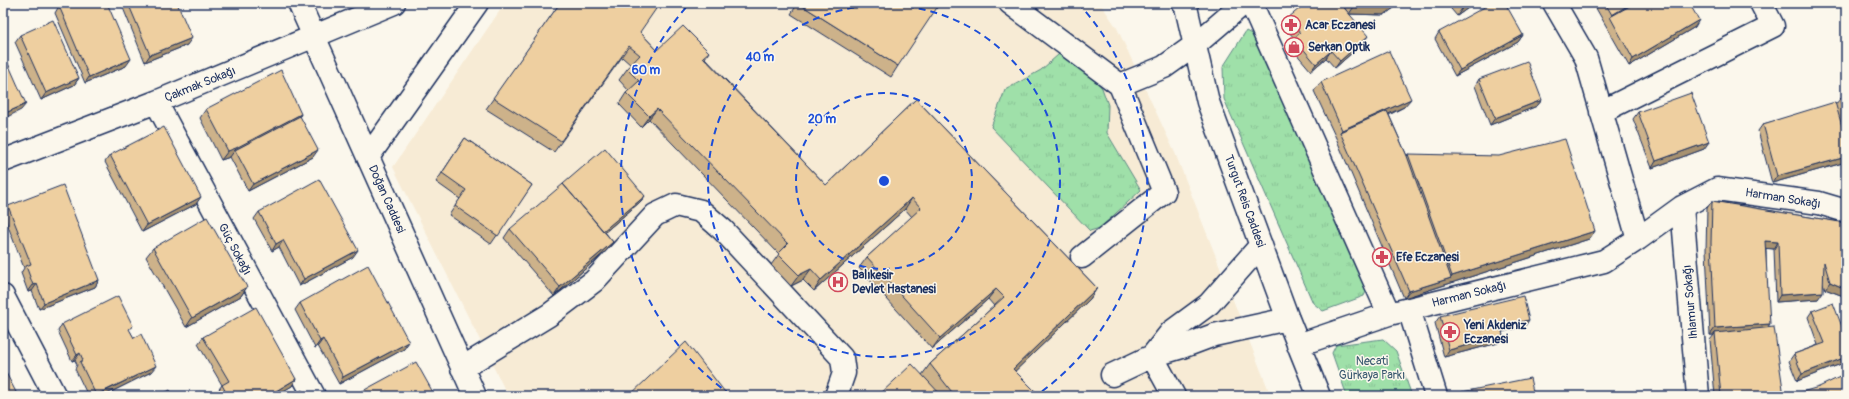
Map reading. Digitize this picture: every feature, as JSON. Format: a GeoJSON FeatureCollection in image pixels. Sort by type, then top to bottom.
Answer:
{"type":"FeatureCollection","features":[{"type":"Feature","properties":{"kind":"street","name":"Doğan Caddesi"},"geometry":{"type":"LineString","coordinates":[[299,3],[316,37],[474,396]]}},
{"type":"Feature","properties":{"kind":"street","name":"Çakmak Sokağı"},"geometry":{"type":"LineString","coordinates":[[3,161],[156,102],[316,37],[394,3]]}},
{"type":"Feature","properties":{"kind":"street"},"geometry":{"type":"LineString","coordinates":[[368,157],[477,3]]}},
{"type":"Feature","properties":{"kind":"street"},"geometry":{"type":"LineString","coordinates":[[1010,3],[1120,85],[1164,192],[1082,257]]}},
{"type":"Feature","properties":{"kind":"street","name":"Turgut Reis Caddesi"},"geometry":{"type":"LineString","coordinates":[[1183,3],[1186,7],[1208,102],[1288,319],[1319,396]]}},
{"type":"Feature","properties":{"kind":"street"},"geometry":{"type":"LineString","coordinates":[[1120,85],[1164,67],[1195,45],[1244,3]]}},
{"type":"Feature","properties":{"kind":"street"},"geometry":{"type":"LineString","coordinates":[[1251,3],[1399,312],[1436,396]]}},
{"type":"Feature","properties":{"kind":"street"},"geometry":{"type":"LineString","coordinates":[[1554,3],[1586,58],[1638,239]]}},
{"type":"Feature","properties":{"kind":"street"},"geometry":{"type":"LineString","coordinates":[[1601,112],[1773,26],[1760,3]]}},
{"type":"Feature","properties":{"kind":"street","name":"Güç Sokağı"},"geometry":{"type":"LineString","coordinates":[[156,102],[314,396]]}},
{"type":"Feature","properties":{"kind":"street","name":"Harman Sokağı"},"geometry":{"type":"LineString","coordinates":[[1298,345],[1399,312],[1604,261],[1638,239],[1682,207],[1717,188],[1819,203],[1846,211]]}},
{"type":"Feature","properties":{"kind":"street"},"geometry":{"type":"LineString","coordinates":[[462,368],[549,315],[594,281],[655,215],[676,205],[701,211],[724,230],[842,358],[844,373],[836,396]]}},
{"type":"Feature","properties":{"kind":"street","name":"Ihlamur Sokağı"},"geometry":{"type":"LineString","coordinates":[[1682,207],[1698,396]]}},
{"type":"Feature","properties":{"kind":"street"},"geometry":{"type":"LineString","coordinates":[[1152,356],[1171,332],[1209,304],[1261,245]]}},
{"type":"Feature","properties":{"kind":"street"},"geometry":{"type":"LineString","coordinates":[[3,296],[55,396]]}},
{"type":"Feature","properties":{"kind":"street"},"geometry":{"type":"LineString","coordinates":[[1112,375],[1152,356],[1214,335],[1288,319]]}},
{"type":"Feature","properties":{"kind":"street"},"geometry":{"type":"LineString","coordinates":[[1152,356],[1174,396]]}},
{"type":"Feature","properties":{"kind":"shaded area","name":"Balıkesir Devlet Hastanesi"},"geometry":{"type":"Polygon","coordinates":[[[505,3],[1100,3],[1117,28],[1175,153],[1271,396],[508,396],[393,167],[505,3]]]}},
{"type":"Feature","properties":{"kind":"green space"},"geometry":{"type":"Polygon","coordinates":[[[1246,31],[1257,37],[1368,287],[1364,296],[1323,311],[1313,303],[1224,99],[1223,67],[1246,31]]]}},
{"type":"Feature","properties":{"kind":"green space"},"geometry":{"type":"Polygon","coordinates":[[[1067,47],[1102,88],[1108,105],[1107,133],[1141,190],[1100,228],[1090,231],[991,127],[1005,90],[1041,70],[1067,47]]]}},
{"type":"Feature","properties":{"kind":"green space","name":"Necati Gürkaya Parkı"},"geometry":{"type":"Polygon","coordinates":[[[1383,339],[1396,351],[1412,396],[1347,396],[1332,353],[1336,345],[1383,339]]]}},
{"type":"Feature","properties":{"kind":"building"},"geometry":{"type":"Polygon","coordinates":[[[67,3],[107,3],[131,59],[89,77],[59,6],[67,3]]]}},
{"type":"Feature","properties":{"kind":"building"},"geometry":{"type":"Polygon","coordinates":[[[128,3],[177,3],[192,38],[150,55],[128,3]]]}},
{"type":"Feature","properties":{"kind":"building"},"geometry":{"type":"Polygon","coordinates":[[[560,3],[660,3],[640,32],[657,50],[683,26],[709,52],[703,57],[826,185],[916,99],[1097,288],[1013,369],[1040,396],[955,396],[930,364],[1004,297],[996,289],[940,338],[867,257],[921,208],[912,198],[821,280],[811,269],[799,275],[778,254],[788,244],[657,109],[649,116],[626,93],[639,81],[627,69],[640,55],[629,46],[561,141],[493,98],[560,3]]]}},
{"type":"Feature","properties":{"kind":"building"},"geometry":{"type":"Polygon","coordinates":[[[798,3],[940,3],[898,66],[798,3]]]}},
{"type":"Feature","properties":{"kind":"building"},"geometry":{"type":"Polygon","coordinates":[[[1306,3],[1340,3],[1368,36],[1340,61],[1331,51],[1316,64],[1294,38],[1300,33],[1288,18],[1306,3]]]}},
{"type":"Feature","properties":{"kind":"building"},"geometry":{"type":"Polygon","coordinates":[[[1354,3],[1394,3],[1390,6],[1355,5],[1354,3]]]}},
{"type":"Feature","properties":{"kind":"building"},"geometry":{"type":"Polygon","coordinates":[[[1460,3],[1468,3],[1463,7],[1460,3]]]}},
{"type":"Feature","properties":{"kind":"building"},"geometry":{"type":"Polygon","coordinates":[[[1492,3],[1505,3],[1523,35],[1460,70],[1439,32],[1492,3]]]}},
{"type":"Feature","properties":{"kind":"building"},"geometry":{"type":"Polygon","coordinates":[[[1605,3],[1632,3],[1612,15],[1605,3]]]}},
{"type":"Feature","properties":{"kind":"building"},"geometry":{"type":"Polygon","coordinates":[[[1635,3],[1689,3],[1699,20],[1633,59],[1610,17],[1635,3]]]}},
{"type":"Feature","properties":{"kind":"building"},"geometry":{"type":"Polygon","coordinates":[[[53,20],[79,78],[46,93],[20,35],[53,20]]]}},
{"type":"Feature","properties":{"kind":"building"},"geometry":{"type":"Polygon","coordinates":[[[1389,51],[1411,99],[1342,130],[1321,82],[1389,51]]]}},
{"type":"Feature","properties":{"kind":"building"},"geometry":{"type":"Polygon","coordinates":[[[7,61],[26,104],[3,114],[3,63],[7,61]]]}},
{"type":"Feature","properties":{"kind":"building"},"geometry":{"type":"Polygon","coordinates":[[[1527,61],[1542,100],[1495,118],[1479,79],[1527,61]]]}},
{"type":"Feature","properties":{"kind":"building"},"geometry":{"type":"Polygon","coordinates":[[[281,70],[301,114],[228,151],[206,109],[281,70]]]}},
{"type":"Feature","properties":{"kind":"building"},"geometry":{"type":"Polygon","coordinates":[[[1691,93],[1709,142],[1656,161],[1638,112],[1691,93]]]}},
{"type":"Feature","properties":{"kind":"building"},"geometry":{"type":"Polygon","coordinates":[[[1846,93],[1846,123],[1840,99],[1846,93]]]}},
{"type":"Feature","properties":{"kind":"building"},"geometry":{"type":"Polygon","coordinates":[[[1835,102],[1846,140],[1846,157],[1777,176],[1763,124],[1835,102]]]}},
{"type":"Feature","properties":{"kind":"building"},"geometry":{"type":"Polygon","coordinates":[[[1387,111],[1407,156],[1451,278],[1409,291],[1340,132],[1387,111]]]}},
{"type":"Feature","properties":{"kind":"building"},"geometry":{"type":"Polygon","coordinates":[[[300,116],[318,150],[253,184],[235,150],[300,116]]]}},
{"type":"Feature","properties":{"kind":"building"},"geometry":{"type":"Polygon","coordinates":[[[164,127],[201,197],[147,225],[110,155],[164,127]]]}},
{"type":"Feature","properties":{"kind":"building"},"geometry":{"type":"Polygon","coordinates":[[[465,138],[532,185],[498,236],[455,206],[466,190],[442,173],[465,138]]]}},
{"type":"Feature","properties":{"kind":"building"},"geometry":{"type":"Polygon","coordinates":[[[1565,139],[1595,231],[1452,276],[1408,154],[1499,156],[1565,139]]]}},
{"type":"Feature","properties":{"kind":"building"},"geometry":{"type":"Polygon","coordinates":[[[605,148],[645,196],[603,231],[563,184],[605,148]]]}},
{"type":"Feature","properties":{"kind":"building"},"geometry":{"type":"Polygon","coordinates":[[[319,179],[358,250],[304,279],[283,240],[276,244],[259,212],[319,179]]]}},
{"type":"Feature","properties":{"kind":"building"},"geometry":{"type":"Polygon","coordinates":[[[563,184],[613,242],[560,287],[510,229],[563,184]]]}},
{"type":"Feature","properties":{"kind":"building"},"geometry":{"type":"Polygon","coordinates":[[[63,185],[99,280],[44,303],[37,284],[33,285],[26,266],[31,264],[8,206],[63,185]]]}},
{"type":"Feature","properties":{"kind":"building"},"geometry":{"type":"Polygon","coordinates":[[[1712,201],[1846,223],[1846,289],[1830,282],[1824,262],[1823,292],[1780,295],[1778,242],[1765,241],[1770,324],[1715,328],[1711,243],[1712,201]]]}},
{"type":"Feature","properties":{"kind":"building"},"geometry":{"type":"Polygon","coordinates":[[[207,217],[247,287],[192,318],[153,248],[207,217]]]}},
{"type":"Feature","properties":{"kind":"building"},"geometry":{"type":"Polygon","coordinates":[[[368,265],[409,342],[343,377],[323,339],[320,341],[300,303],[368,265]]]}},
{"type":"Feature","properties":{"kind":"building"},"geometry":{"type":"Polygon","coordinates":[[[118,296],[133,326],[129,329],[134,338],[141,334],[156,366],[96,395],[80,362],[83,360],[80,353],[77,355],[62,324],[118,296]]]}},
{"type":"Feature","properties":{"kind":"building"},"geometry":{"type":"Polygon","coordinates":[[[1523,296],[1529,320],[1501,326],[1503,336],[1449,350],[1440,316],[1523,296]]]}},
{"type":"Feature","properties":{"kind":"building"},"geometry":{"type":"Polygon","coordinates":[[[1833,303],[1846,337],[1846,357],[1802,374],[1794,354],[1825,343],[1812,311],[1833,303]]]}},
{"type":"Feature","properties":{"kind":"building"},"geometry":{"type":"Polygon","coordinates":[[[256,307],[296,379],[276,391],[279,396],[228,396],[222,385],[229,381],[203,337],[256,307]]]}},
{"type":"Feature","properties":{"kind":"building"},"geometry":{"type":"Polygon","coordinates":[[[1774,327],[1784,396],[1721,396],[1715,333],[1774,327]]]}},
{"type":"Feature","properties":{"kind":"building"},"geometry":{"type":"Polygon","coordinates":[[[686,342],[728,396],[629,396],[686,342]]]}},
{"type":"Feature","properties":{"kind":"building"},"geometry":{"type":"Polygon","coordinates":[[[416,362],[435,396],[360,396],[359,393],[416,362]]]}},
{"type":"Feature","properties":{"kind":"building"},"geometry":{"type":"Polygon","coordinates":[[[912,364],[942,396],[878,396],[912,364]]]}},
{"type":"Feature","properties":{"kind":"building"},"geometry":{"type":"Polygon","coordinates":[[[3,367],[18,396],[3,396],[3,367]]]}},
{"type":"Feature","properties":{"kind":"building"},"geometry":{"type":"Polygon","coordinates":[[[1846,374],[1846,396],[1788,396],[1819,387],[1846,374]]]}},
{"type":"Feature","properties":{"kind":"building"},"geometry":{"type":"Polygon","coordinates":[[[1530,378],[1534,396],[1462,396],[1462,392],[1530,378]]]}},
{"type":"Feature","properties":{"kind":"building"},"geometry":{"type":"Polygon","coordinates":[[[170,390],[173,396],[159,396],[170,390]]]}},
{"type":"Feature","properties":{"kind":"building"},"geometry":{"type":"Polygon","coordinates":[[[302,390],[306,396],[293,396],[302,390]]]}},
{"type":"Feature","properties":{"kind":"place","name":"Acar Eczanesi"},"geometry":{"type":"Point","coordinates":[1291,25]}},
{"type":"Feature","properties":{"kind":"place","name":"Serkan Optik"},"geometry":{"type":"Point","coordinates":[1294,47]}},
{"type":"Feature","properties":{"kind":"place","name":"Efe Eczanesi"},"geometry":{"type":"Point","coordinates":[1382,257]}},
{"type":"Feature","properties":{"kind":"place","name":"Balıkesir Devlet Hastanesi"},"geometry":{"type":"Point","coordinates":[838,282]}},
{"type":"Feature","properties":{"kind":"place","name":"Yeni Akdeniz Eczanesi"},"geometry":{"type":"Point","coordinates":[1450,332]}}]}
